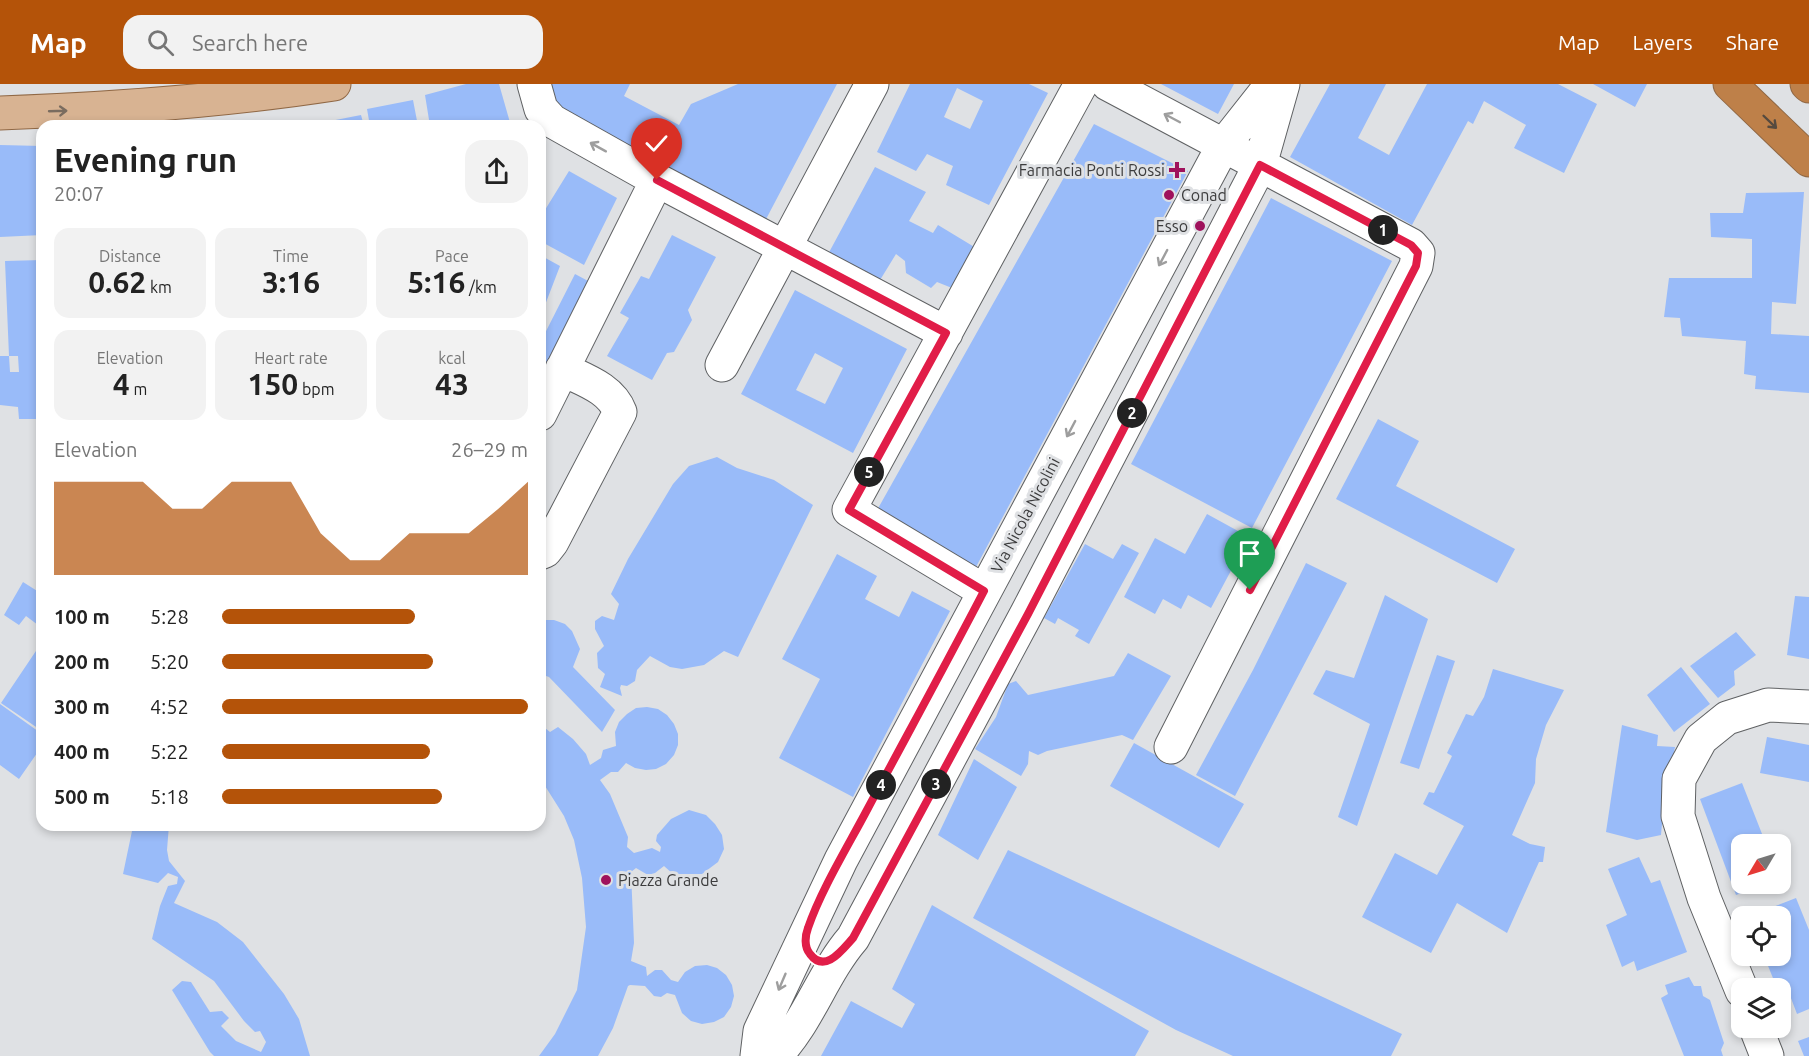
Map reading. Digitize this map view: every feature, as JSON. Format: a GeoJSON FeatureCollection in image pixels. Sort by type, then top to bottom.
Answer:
{"type":"FeatureCollection","features":[{"type":"Feature","properties":{"kind":"highway"},"geometry":{"type":"LineString","coordinates":[[1730,84],[1809,160]]}},
{"type":"Feature","properties":{"kind":"main road"},"geometry":{"type":"LineString","coordinates":[[0,113],[113,109],[289,91],[333,84]]}},
{"type":"Feature","properties":{"kind":"street"},"geometry":{"type":"LineString","coordinates":[[534,84],[541,109],[552,121],[657,180],[946,333]]}},
{"type":"Feature","properties":{"kind":"street"},"geometry":{"type":"LineString","coordinates":[[722,365],[872,84]]}},
{"type":"Feature","properties":{"kind":"street"},"geometry":{"type":"LineString","coordinates":[[984,591],[849,510],[1082,84]]}},
{"type":"Feature","properties":{"kind":"street"},"geometry":{"type":"LineString","coordinates":[[1108,84],[1411,245],[1418,253],[1416,266],[1171,747]]}},
{"type":"Feature","properties":{"kind":"street","name":"Via Nicola Nicolini"},"geometry":{"type":"LineString","coordinates":[[757,1056],[760,1031],[841,860],[1223,146],[1272,84]]}},
{"type":"Feature","properties":{"kind":"street"},"geometry":{"type":"LineString","coordinates":[[775,1056],[788,1043],[837,956],[853,938],[1023,622],[1260,165],[1282,84]]}},
{"type":"Feature","properties":{"kind":"street"},"geometry":{"type":"LineString","coordinates":[[546,402],[657,180]]}},
{"type":"Feature","properties":{"kind":"street"},"geometry":{"type":"LineString","coordinates":[[546,550],[620,412],[616,402],[608,393],[562,369]]}},
{"type":"Feature","properties":{"kind":"street"},"geometry":{"type":"LineString","coordinates":[[1737,978],[1704,898],[1678,816],[1679,779],[1701,739],[1727,718],[1768,705],[1809,707]]}},
{"type":"Feature","properties":{"kind":"street"},"geometry":{"type":"LineString","coordinates":[[807,930],[806,943],[813,958],[828,961],[837,956]]}},
{"type":"Feature","properties":{"kind":"street"},"geometry":{"type":"LineString","coordinates":[[1760,1038],[1767,1056]]}},
{"type":"Feature","properties":{"kind":"building"},"geometry":{"type":"Polygon","coordinates":[[[466,84],[499,84],[509,120],[429,120],[425,95],[466,84]]]}},
{"type":"Feature","properties":{"kind":"building"},"geometry":{"type":"Polygon","coordinates":[[[545,84],[630,84],[624,96],[679,125],[691,104],[738,84],[837,84],[764,223],[554,113],[545,84]]]}},
{"type":"Feature","properties":{"kind":"building"},"geometry":{"type":"Polygon","coordinates":[[[910,84],[1029,84],[1048,93],[989,205],[946,185],[953,166],[927,154],[916,171],[877,152],[910,84]],[[957,88],[944,117],[970,129],[983,101],[957,88]]]}},
{"type":"Feature","properties":{"kind":"building"},"geometry":{"type":"Polygon","coordinates":[[[1161,84],[1234,84],[1218,114],[1161,84]]]}},
{"type":"Feature","properties":{"kind":"building"},"geometry":{"type":"Polygon","coordinates":[[[1330,84],[1386,84],[1358,138],[1389,155],[1427,84],[1558,84],[1597,104],[1564,173],[1514,148],[1526,125],[1484,101],[1473,124],[1468,121],[1412,225],[1290,157],[1330,84]]]}},
{"type":"Feature","properties":{"kind":"building"},"geometry":{"type":"Polygon","coordinates":[[[1593,84],[1647,84],[1635,107],[1593,84]]]}},
{"type":"Feature","properties":{"kind":"building"},"geometry":{"type":"Polygon","coordinates":[[[413,100],[417,120],[369,120],[367,109],[413,100]]]}},
{"type":"Feature","properties":{"kind":"building"},"geometry":{"type":"Polygon","coordinates":[[[361,115],[362,120],[336,120],[361,115]]]}},
{"type":"Feature","properties":{"kind":"building"},"geometry":{"type":"Polygon","coordinates":[[[1094,124],[1188,171],[976,567],[876,512],[1094,124]]]}},
{"type":"Feature","properties":{"kind":"building"},"geometry":{"type":"Polygon","coordinates":[[[0,145],[36,146],[36,235],[0,237],[0,145]]]}},
{"type":"Feature","properties":{"kind":"building"},"geometry":{"type":"Polygon","coordinates":[[[875,167],[926,192],[909,221],[933,233],[938,225],[976,248],[952,288],[937,282],[931,288],[906,273],[905,261],[896,254],[877,285],[826,258],[875,167]]]}},
{"type":"Feature","properties":{"kind":"building"},"geometry":{"type":"Polygon","coordinates":[[[569,171],[617,198],[584,265],[546,244],[546,208],[569,171]]]}},
{"type":"Feature","properties":{"kind":"building"},"geometry":{"type":"Polygon","coordinates":[[[1804,192],[1796,304],[1772,302],[1771,334],[1809,336],[1809,393],[1755,389],[1756,376],[1744,374],[1746,341],[1682,336],[1680,318],[1664,317],[1669,278],[1752,278],[1752,239],[1711,237],[1710,213],[1743,213],[1746,193],[1804,192]]]}},
{"type":"Feature","properties":{"kind":"building"},"geometry":{"type":"Polygon","coordinates":[[[1271,198],[1392,261],[1252,528],[1131,464],[1271,198]]]}},
{"type":"Feature","properties":{"kind":"building"},"geometry":{"type":"Polygon","coordinates":[[[672,235],[716,257],[688,310],[692,320],[674,352],[667,353],[652,380],[607,356],[629,318],[620,313],[641,276],[649,279],[672,235]]]}},
{"type":"Feature","properties":{"kind":"building"},"geometry":{"type":"Polygon","coordinates":[[[546,258],[560,266],[546,302],[546,258]]]}},
{"type":"Feature","properties":{"kind":"building"},"geometry":{"type":"Polygon","coordinates":[[[36,260],[36,419],[19,419],[18,407],[0,405],[0,356],[9,356],[5,261],[36,260]],[[9,356],[10,372],[19,372],[18,356],[9,356]]]}},
{"type":"Feature","properties":{"kind":"building"},"geometry":{"type":"Polygon","coordinates":[[[575,274],[590,282],[546,369],[546,331],[575,274]]]}},
{"type":"Feature","properties":{"kind":"building"},"geometry":{"type":"Polygon","coordinates":[[[795,290],[907,349],[853,453],[741,394],[795,290]],[[815,353],[796,390],[825,404],[843,368],[815,353]]]}},
{"type":"Feature","properties":{"kind":"building"},"geometry":{"type":"Polygon","coordinates":[[[1378,419],[1419,441],[1396,486],[1515,549],[1497,583],[1336,499],[1378,419]]]}},
{"type":"Feature","properties":{"kind":"building"},"geometry":{"type":"Polygon","coordinates":[[[717,457],[737,468],[774,480],[813,505],[738,657],[724,651],[704,665],[682,669],[670,667],[650,656],[637,670],[635,681],[627,686],[621,685],[622,696],[600,687],[605,674],[598,668],[597,653],[604,646],[595,629],[595,621],[602,616],[614,620],[619,604],[611,594],[628,559],[673,484],[689,466],[717,457]]]}},
{"type":"Feature","properties":{"kind":"building"},"geometry":{"type":"Polygon","coordinates":[[[1207,514],[1249,537],[1211,608],[1188,595],[1181,609],[1163,599],[1155,614],[1124,597],[1155,538],[1185,554],[1207,514]]]}},
{"type":"Feature","properties":{"kind":"building"},"geometry":{"type":"Polygon","coordinates":[[[1085,544],[1113,559],[1122,544],[1139,553],[1089,644],[1075,636],[1079,630],[1058,618],[1055,624],[1044,618],[1085,544]]]}},
{"type":"Feature","properties":{"kind":"building"},"geometry":{"type":"Polygon","coordinates":[[[837,554],[877,576],[865,599],[899,617],[912,591],[950,611],[853,797],[779,758],[820,679],[782,659],[837,554]]]}},
{"type":"Feature","properties":{"kind":"building"},"geometry":{"type":"Polygon","coordinates":[[[1306,563],[1347,583],[1235,796],[1196,775],[1253,670],[1306,563]]]}},
{"type":"Feature","properties":{"kind":"building"},"geometry":{"type":"Polygon","coordinates":[[[23,582],[36,590],[36,624],[26,616],[19,625],[4,615],[23,582]]]}},
{"type":"Feature","properties":{"kind":"building"},"geometry":{"type":"Polygon","coordinates":[[[1385,595],[1428,619],[1357,826],[1338,817],[1370,724],[1313,694],[1326,670],[1354,678],[1385,595]]]}},
{"type":"Feature","properties":{"kind":"building"},"geometry":{"type":"Polygon","coordinates":[[[1795,596],[1809,597],[1809,659],[1787,655],[1795,596]]]}},
{"type":"Feature","properties":{"kind":"building"},"geometry":{"type":"Polygon","coordinates":[[[546,620],[554,620],[565,624],[572,631],[580,649],[573,667],[615,710],[602,732],[546,676],[546,620]]]}},
{"type":"Feature","properties":{"kind":"building"},"geometry":{"type":"Polygon","coordinates":[[[1736,632],[1756,655],[1734,671],[1735,685],[1718,698],[1690,666],[1736,632]]]}},
{"type":"Feature","properties":{"kind":"building"},"geometry":{"type":"Polygon","coordinates":[[[36,651],[36,727],[1,703],[36,651]]]}},
{"type":"Feature","properties":{"kind":"building"},"geometry":{"type":"Polygon","coordinates":[[[1128,653],[1171,676],[1133,740],[1122,735],[1047,751],[1038,755],[1029,751],[1028,764],[1021,776],[975,749],[996,717],[1008,684],[1016,681],[1028,695],[1114,676],[1128,653]]]}},
{"type":"Feature","properties":{"kind":"building"},"geometry":{"type":"Polygon","coordinates":[[[1437,655],[1455,661],[1419,769],[1400,763],[1437,655]]]}},
{"type":"Feature","properties":{"kind":"building"},"geometry":{"type":"Polygon","coordinates":[[[1681,667],[1710,704],[1674,732],[1647,695],[1681,667]]]}},
{"type":"Feature","properties":{"kind":"building"},"geometry":{"type":"Polygon","coordinates":[[[1493,669],[1564,690],[1546,725],[1536,759],[1535,783],[1512,835],[1530,844],[1545,847],[1543,862],[1539,862],[1507,933],[1457,903],[1431,953],[1362,917],[1395,853],[1437,875],[1464,826],[1423,804],[1429,792],[1434,793],[1452,756],[1447,753],[1466,714],[1473,716],[1484,697],[1493,669]]]}},
{"type":"Feature","properties":{"kind":"building"},"geometry":{"type":"Polygon","coordinates":[[[0,704],[36,730],[36,755],[19,779],[0,765],[0,704]]]}},
{"type":"Feature","properties":{"kind":"building","name":"Piazza Grande"},"geometry":{"type":"Polygon","coordinates":[[[636,708],[658,709],[667,715],[678,734],[678,745],[674,755],[666,764],[656,769],[635,768],[626,763],[618,772],[611,772],[600,780],[610,794],[628,837],[627,847],[634,853],[652,848],[660,852],[661,847],[656,841],[657,835],[671,819],[689,810],[706,815],[715,824],[722,835],[724,849],[718,862],[702,874],[673,874],[664,866],[648,875],[636,868],[631,872],[634,943],[631,961],[646,967],[647,976],[655,970],[662,970],[671,980],[678,982],[685,972],[695,966],[707,965],[717,968],[726,975],[732,985],[734,996],[731,1007],[724,1017],[702,1024],[691,1021],[682,1013],[675,995],[667,993],[661,997],[654,996],[645,986],[630,985],[613,1028],[598,1056],[539,1056],[555,1034],[577,990],[586,927],[582,878],[574,840],[564,816],[546,788],[546,729],[550,732],[558,727],[573,739],[586,754],[590,765],[601,758],[603,750],[616,746],[615,732],[619,722],[636,708]]]}},
{"type":"Feature","properties":{"kind":"building"},"geometry":{"type":"Polygon","coordinates":[[[1622,725],[1658,735],[1657,746],[1675,747],[1664,802],[1661,835],[1637,840],[1606,832],[1622,725]]]}},
{"type":"Feature","properties":{"kind":"building"},"geometry":{"type":"Polygon","coordinates":[[[1767,737],[1809,745],[1809,782],[1760,773],[1767,737]]]}},
{"type":"Feature","properties":{"kind":"building"},"geometry":{"type":"Polygon","coordinates":[[[1134,743],[1244,804],[1219,848],[1110,786],[1134,743]]]}},
{"type":"Feature","properties":{"kind":"building"},"geometry":{"type":"Polygon","coordinates":[[[974,759],[1017,787],[978,860],[938,835],[974,759]]]}},
{"type":"Feature","properties":{"kind":"building"},"geometry":{"type":"Polygon","coordinates":[[[1742,783],[1762,834],[1731,834],[1731,882],[1700,799],[1742,783]]]}},
{"type":"Feature","properties":{"kind":"building"},"geometry":{"type":"Polygon","coordinates":[[[132,831],[169,831],[167,850],[169,861],[185,881],[174,903],[217,922],[243,942],[284,994],[299,1019],[310,1056],[214,1056],[172,990],[182,981],[191,982],[210,1012],[222,1011],[229,1018],[221,1026],[236,1041],[261,1052],[266,1042],[260,1031],[255,1032],[244,1021],[214,981],[152,939],[160,906],[168,886],[177,884],[178,877],[168,873],[158,883],[123,874],[132,831]]]}},
{"type":"Feature","properties":{"kind":"building"},"geometry":{"type":"Polygon","coordinates":[[[1008,850],[1402,1034],[1391,1056],[1233,1056],[1176,1030],[973,918],[1008,850]]]}},
{"type":"Feature","properties":{"kind":"building"},"geometry":{"type":"Polygon","coordinates":[[[1639,857],[1651,883],[1660,880],[1687,952],[1637,971],[1634,961],[1622,967],[1606,925],[1627,915],[1608,869],[1639,857]]]}},
{"type":"Feature","properties":{"kind":"building"},"geometry":{"type":"Polygon","coordinates":[[[1796,898],[1809,930],[1809,1009],[1797,1014],[1791,998],[1791,978],[1773,978],[1768,966],[1791,966],[1791,906],[1776,906],[1796,898]]]}},
{"type":"Feature","properties":{"kind":"building"},"geometry":{"type":"Polygon","coordinates":[[[932,905],[1149,1031],[1135,1056],[821,1056],[851,1001],[902,1028],[915,1004],[892,989],[932,905]]]}},
{"type":"Feature","properties":{"kind":"building"},"geometry":{"type":"Polygon","coordinates":[[[1689,977],[1694,986],[1701,986],[1703,996],[1710,1000],[1724,1043],[1721,1050],[1723,1056],[1684,1056],[1661,998],[1668,994],[1665,985],[1689,977]]]}},
{"type":"Feature","properties":{"kind":"building"},"geometry":{"type":"Polygon","coordinates":[[[1809,1037],[1809,1056],[1804,1056],[1798,1041],[1809,1037]]]}},
{"type":"Feature","properties":{"kind":"place","name":"Farmacia Ponti Rossi"},"geometry":{"type":"Point","coordinates":[1177,170]}},
{"type":"Feature","properties":{"kind":"place","name":"Conad"},"geometry":{"type":"Point","coordinates":[1169,195]}},
{"type":"Feature","properties":{"kind":"place","name":"Esso"},"geometry":{"type":"Point","coordinates":[1200,226]}},
{"type":"Feature","properties":{"kind":"place","name":"Piazza Grande"},"geometry":{"type":"Point","coordinates":[606,880]}},
{"type":"Feature","properties":{"kind":"route"},"geometry":{"type":"LineString","coordinates":[[657,180],[946,333],[849,510],[984,591],[841,860],[807,930],[807,951],[813,958],[828,961],[837,956],[853,938],[1028,614],[1260,165],[1411,245],[1418,253],[1416,266],[1250,590]]}}]}
